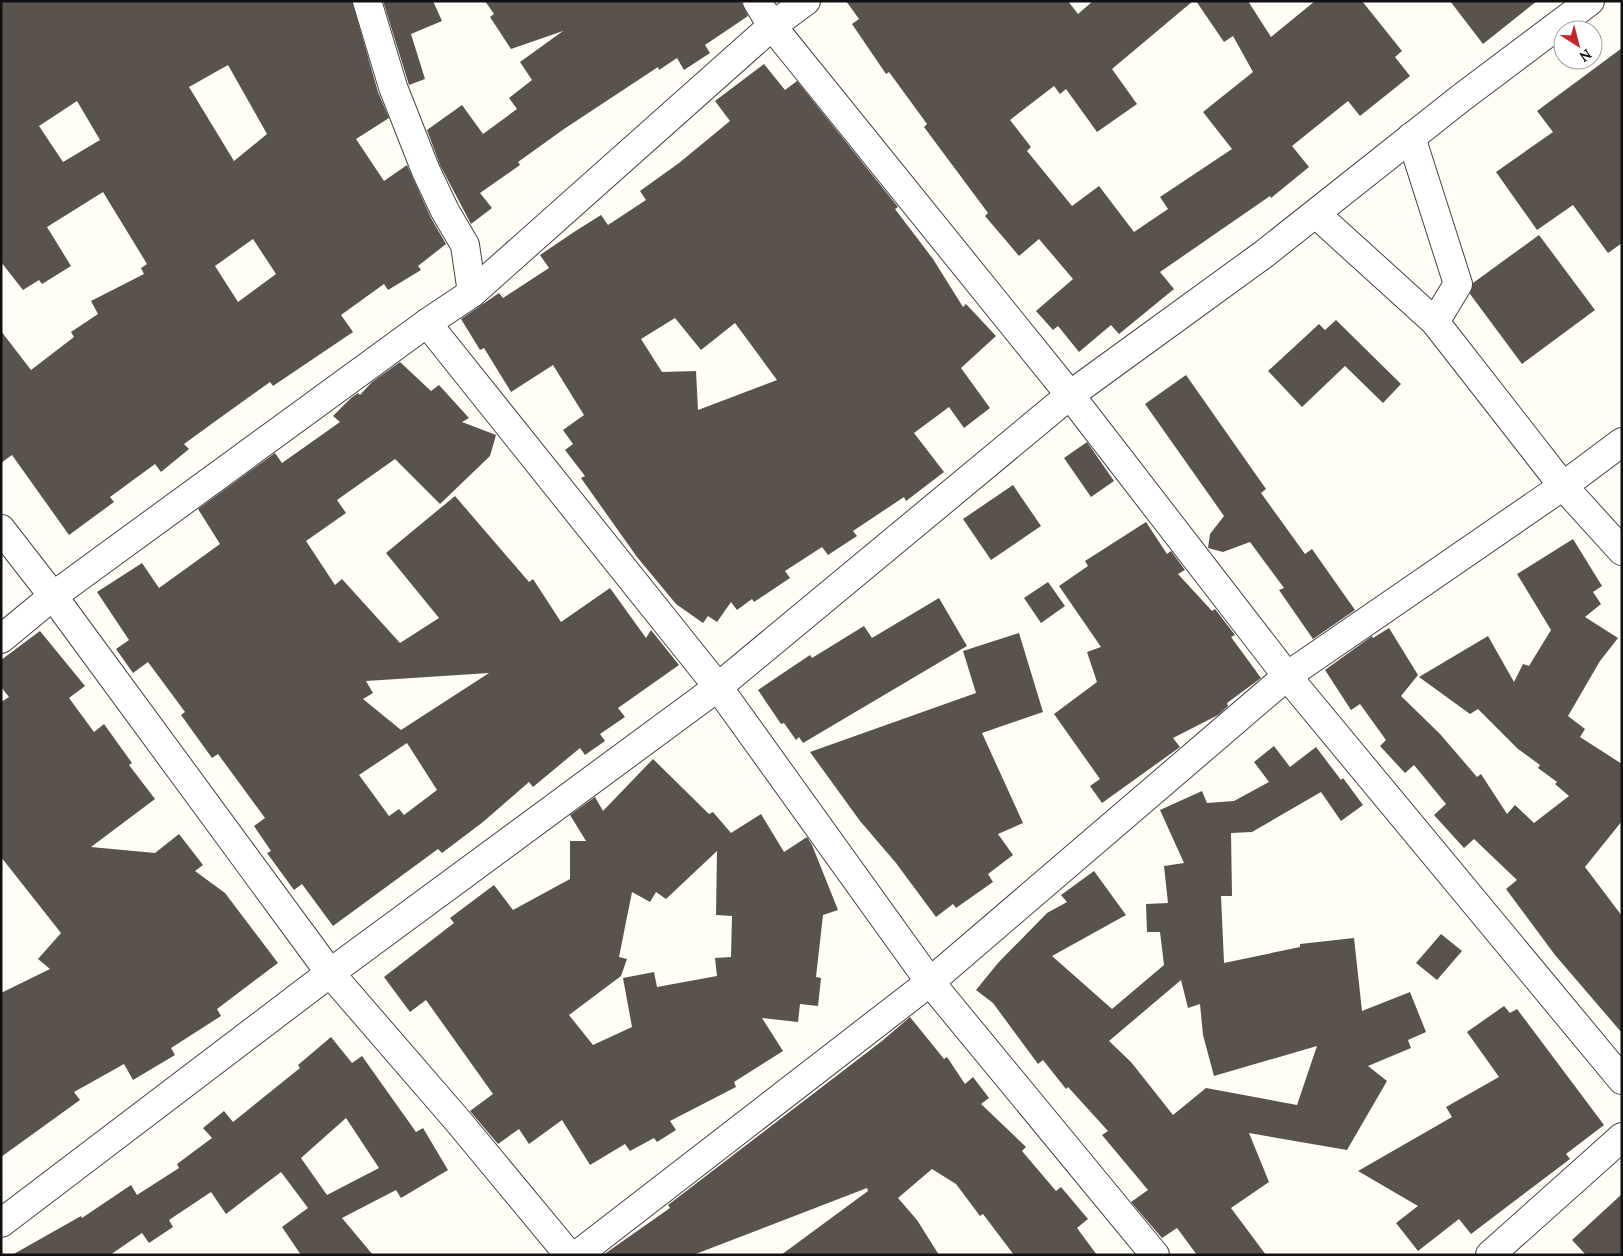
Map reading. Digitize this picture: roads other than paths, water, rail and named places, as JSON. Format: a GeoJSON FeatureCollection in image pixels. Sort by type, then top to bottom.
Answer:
{"type":"FeatureCollection","features":[{"type":"Feature","properties":{"kind":"street"},"geometry":{"type":"LineString","coordinates":[[367,1],[394,87],[426,171],[445,211],[465,245],[472,293]]}},
{"type":"Feature","properties":{"kind":"street"},"geometry":{"type":"LineString","coordinates":[[757,1],[772,26],[1070,395],[1287,676],[1622,1080]]}},
{"type":"Feature","properties":{"kind":"street"},"geometry":{"type":"LineString","coordinates":[[1,639],[53,596],[427,323],[472,293],[772,26],[806,1]]}},
{"type":"Feature","properties":{"kind":"street"},"geometry":{"type":"LineString","coordinates":[[1,1223],[330,973],[718,687],[1070,395],[1316,214],[1411,138],[1590,1]]}},
{"type":"Feature","properties":{"kind":"street"},"geometry":{"type":"LineString","coordinates":[[1411,138],[1458,284],[1435,322]]}},
{"type":"Feature","properties":{"kind":"street"},"geometry":{"type":"LineString","coordinates":[[1316,214],[1435,322],[1563,486],[1622,551]]}},
{"type":"Feature","properties":{"kind":"street"},"geometry":{"type":"LineString","coordinates":[[427,323],[718,687],[930,982],[1155,1255]]}},
{"type":"Feature","properties":{"kind":"street"},"geometry":{"type":"LineString","coordinates":[[577,1255],[930,982],[1287,676],[1563,486],[1622,442]]}},
{"type":"Feature","properties":{"kind":"street"},"geometry":{"type":"LineString","coordinates":[[1,529],[53,596],[330,973],[458,1121],[569,1255]]}},
{"type":"Feature","properties":{"kind":"street"},"geometry":{"type":"LineString","coordinates":[[1490,1255],[1622,1137]]}}]}
